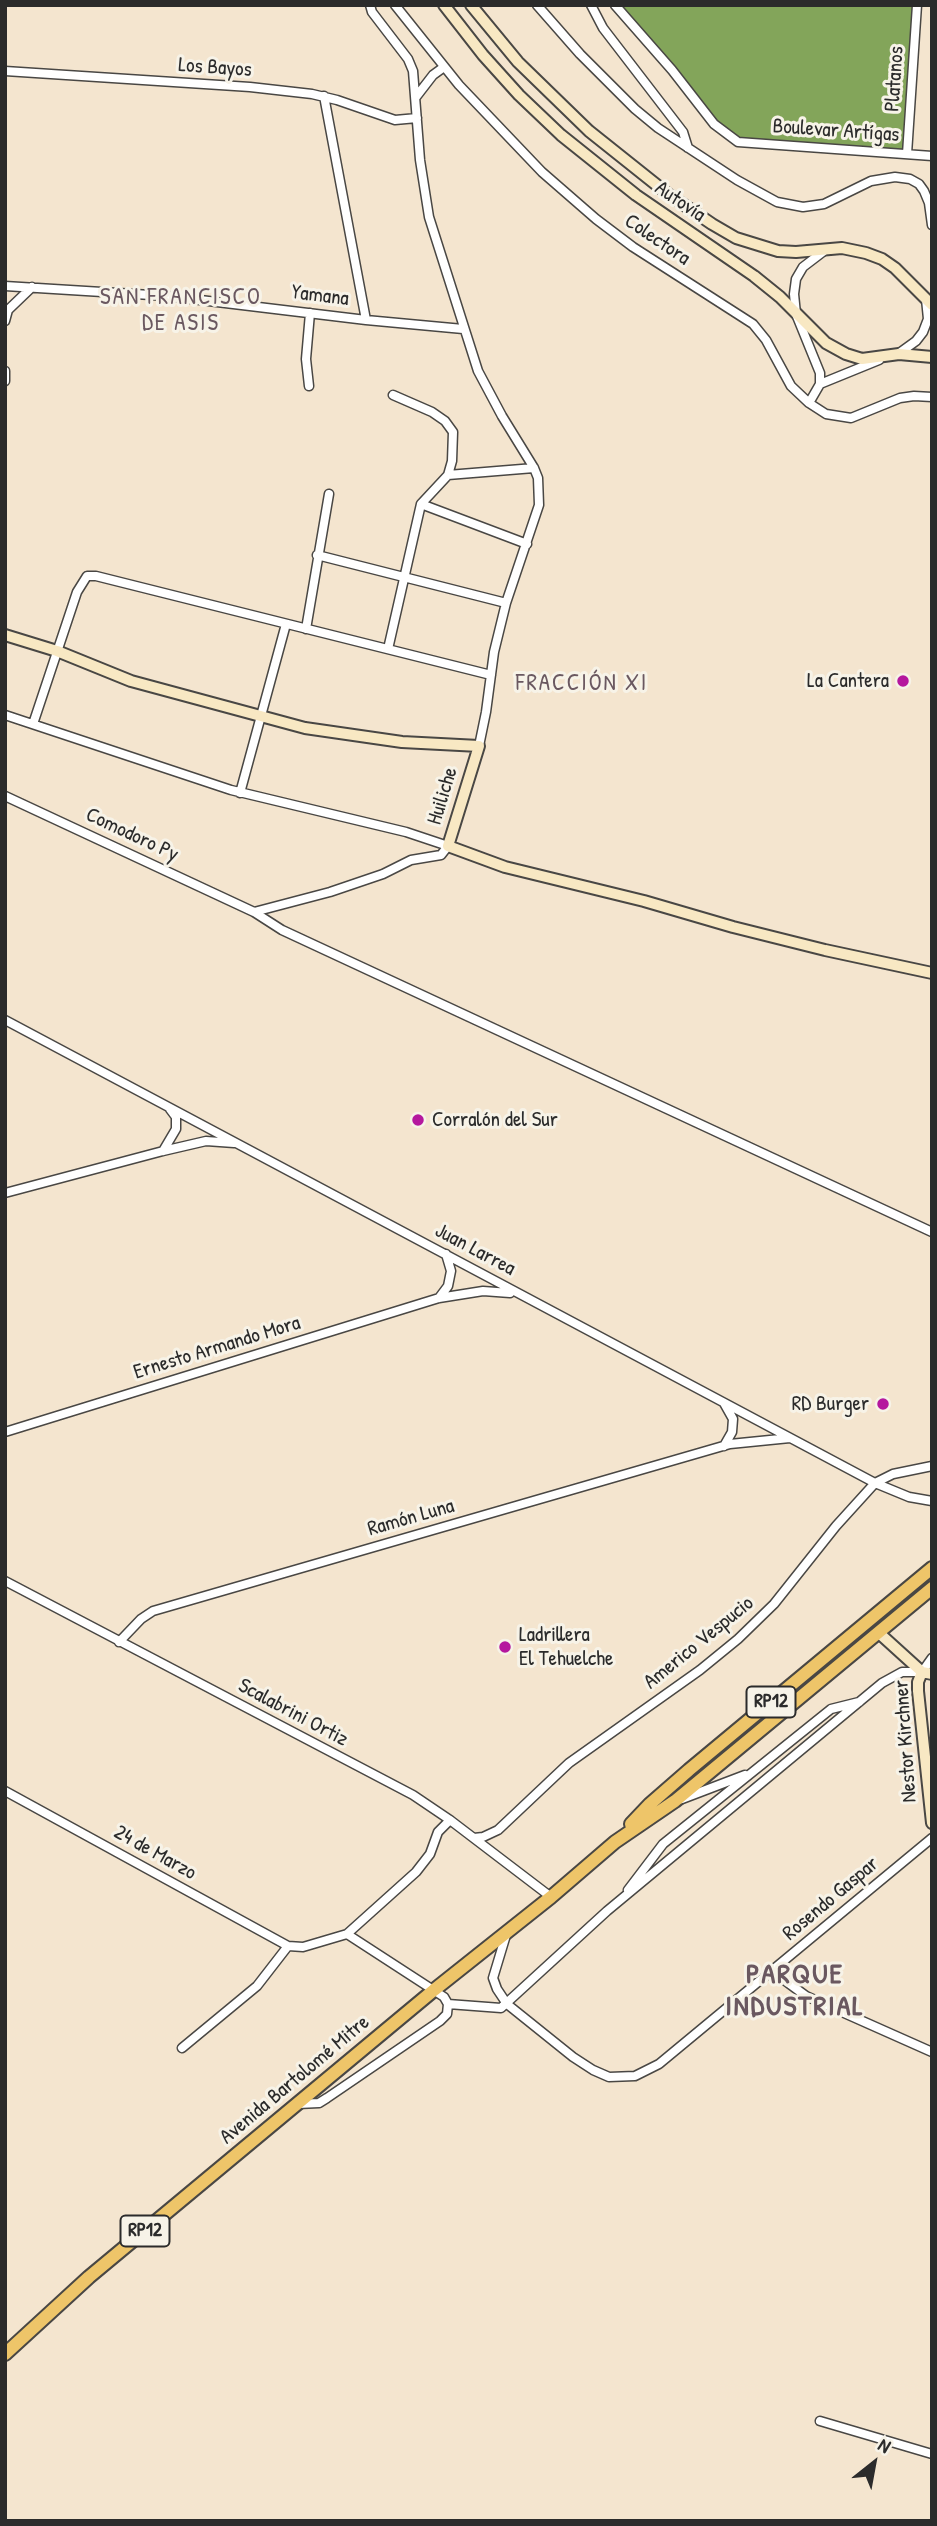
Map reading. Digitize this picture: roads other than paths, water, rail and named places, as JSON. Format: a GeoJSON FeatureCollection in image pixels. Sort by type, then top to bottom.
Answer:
{"type":"FeatureCollection","features":[{"type":"Feature","properties":{"kind":"main road","name":"Avenida Bartolomé Mitre"},"geometry":{"type":"LineString","coordinates":[[615,1842],[650,1804],[679,1778],[932,1568]]}},
{"type":"Feature","properties":{"kind":"main road","name":"Avenida Bartolomé Mitre"},"geometry":{"type":"LineString","coordinates":[[5,2354],[89,2277],[434,1990],[615,1842],[673,1802],[932,1588]]}},
{"type":"Feature","properties":{"kind":"street"},"geometry":{"type":"LineString","coordinates":[[370,5],[372,12],[408,58],[414,71],[420,160],[429,217],[463,329],[484,386],[534,468],[539,487],[539,505],[506,603],[478,746]]}},
{"type":"Feature","properties":{"kind":"street","name":"Colectora"},"geometry":{"type":"LineString","coordinates":[[395,5],[444,66],[520,150],[596,219],[660,266],[753,324],[766,340],[791,386],[809,403],[827,414],[851,418],[900,398],[932,397]]}},
{"type":"Feature","properties":{"kind":"street","name":"Autovía"},"geometry":{"type":"LineString","coordinates":[[444,5],[492,65],[561,135],[636,195],[744,268],[780,297],[826,344],[845,355],[862,359],[899,354],[932,357]]}},
{"type":"Feature","properties":{"kind":"street","name":"Autovía"},"geometry":{"type":"LineString","coordinates":[[471,5],[518,62],[589,131],[668,194],[712,224],[736,238],[778,251],[842,248],[883,259],[928,301]]}},
{"type":"Feature","properties":{"kind":"street"},"geometry":{"type":"LineString","coordinates":[[537,5],[580,54],[635,108],[658,128],[737,180],[777,202],[792,207],[824,204],[859,185],[879,179],[910,179],[924,191],[929,203],[932,225]]}},
{"type":"Feature","properties":{"kind":"street"},"geometry":{"type":"LineString","coordinates":[[591,5],[603,28],[683,132],[688,148]]}},
{"type":"Feature","properties":{"kind":"street","name":"Boulevar Artígas"},"geometry":{"type":"LineString","coordinates":[[615,5],[672,70],[714,124],[738,142],[932,156]]}},
{"type":"Feature","properties":{"kind":"street","name":"Platanos"},"geometry":{"type":"LineString","coordinates":[[908,154],[917,5]]}},
{"type":"Feature","properties":{"kind":"street"},"geometry":{"type":"LineString","coordinates":[[416,97],[433,75],[444,66]]}},
{"type":"Feature","properties":{"kind":"street","name":"Los Bayos"},"geometry":{"type":"LineString","coordinates":[[5,71],[250,87],[324,96],[395,120],[417,118]]}},
{"type":"Feature","properties":{"kind":"street"},"geometry":{"type":"LineString","coordinates":[[324,96],[366,320]]}},
{"type":"Feature","properties":{"kind":"street"},"geometry":{"type":"LineString","coordinates":[[809,403],[820,384],[817,361],[796,314],[794,294],[796,279],[803,267],[827,249]]}},
{"type":"Feature","properties":{"kind":"street","name":"Yamana"},"geometry":{"type":"LineString","coordinates":[[5,286],[167,296],[463,329]]}},
{"type":"Feature","properties":{"kind":"street"},"geometry":{"type":"LineString","coordinates":[[5,321],[7,309],[32,287]]}},
{"type":"Feature","properties":{"kind":"street"},"geometry":{"type":"LineString","coordinates":[[820,384],[899,354],[916,341],[928,319],[928,301]]}},
{"type":"Feature","properties":{"kind":"street"},"geometry":{"type":"LineString","coordinates":[[309,386],[306,359],[310,313]]}},
{"type":"Feature","properties":{"kind":"street"},"geometry":{"type":"LineString","coordinates":[[5,371],[5,380]]}},
{"type":"Feature","properties":{"kind":"street"},"geometry":{"type":"LineString","coordinates":[[388,649],[421,504],[448,475],[452,461],[453,432],[445,421],[432,412],[393,395]]}},
{"type":"Feature","properties":{"kind":"street"},"geometry":{"type":"LineString","coordinates":[[448,475],[534,468]]}},
{"type":"Feature","properties":{"kind":"street"},"geometry":{"type":"LineString","coordinates":[[306,629],[329,494]]}},
{"type":"Feature","properties":{"kind":"street"},"geometry":{"type":"LineString","coordinates":[[421,504],[527,544]]}},
{"type":"Feature","properties":{"kind":"street"},"geometry":{"type":"LineString","coordinates":[[317,555],[506,603]]}},
{"type":"Feature","properties":{"kind":"street"},"geometry":{"type":"LineString","coordinates":[[33,724],[77,592],[87,576],[96,576],[491,675]]}},
{"type":"Feature","properties":{"kind":"street"},"geometry":{"type":"LineString","coordinates":[[240,793],[286,624]]}},
{"type":"Feature","properties":{"kind":"street","name":"Huiliche"},"geometry":{"type":"LineString","coordinates":[[5,635],[57,651],[131,681],[306,728],[402,742],[478,746],[448,846],[505,867],[644,901],[744,930],[932,973]]}},
{"type":"Feature","properties":{"kind":"street"},"geometry":{"type":"LineString","coordinates":[[5,715],[240,793],[406,832],[448,846],[441,855],[411,860],[383,874],[330,892],[254,912]]}},
{"type":"Feature","properties":{"kind":"street","name":"Comodoro Py"},"geometry":{"type":"LineString","coordinates":[[5,796],[194,883],[242,909],[254,912]]}},
{"type":"Feature","properties":{"kind":"street"},"geometry":{"type":"LineString","coordinates":[[254,912],[282,930],[932,1231]]}},
{"type":"Feature","properties":{"kind":"street","name":"Juan Larrea"},"geometry":{"type":"LineString","coordinates":[[5,1020],[874,1483],[909,1497],[932,1501]]}},
{"type":"Feature","properties":{"kind":"street"},"geometry":{"type":"LineString","coordinates":[[163,1151],[176,1129],[176,1117],[168,1107]]}},
{"type":"Feature","properties":{"kind":"street"},"geometry":{"type":"LineString","coordinates":[[5,1193],[206,1141],[236,1143]]}},
{"type":"Feature","properties":{"kind":"street"},"geometry":{"type":"LineString","coordinates":[[439,1298],[447,1286],[451,1271],[446,1254]]}},
{"type":"Feature","properties":{"kind":"street","name":"Ernesto Armando Mora"},"geometry":{"type":"LineString","coordinates":[[5,1432],[439,1298],[501,1291],[523,1296]]}},
{"type":"Feature","properties":{"kind":"street"},"geometry":{"type":"LineString","coordinates":[[723,1446],[732,1432],[733,1419],[724,1403]]}},
{"type":"Feature","properties":{"kind":"street","name":"Ramón Luna"},"geometry":{"type":"LineString","coordinates":[[119,1642],[141,1619],[153,1611],[723,1446],[790,1438]]}},
{"type":"Feature","properties":{"kind":"street","name":"Americo Vespucio"},"geometry":{"type":"LineString","coordinates":[[474,1838],[498,1830],[569,1763],[738,1640],[774,1604],[874,1483],[892,1474],[932,1466]]}},
{"type":"Feature","properties":{"kind":"street","name":"Scalabrini Ortiz"},"geometry":{"type":"LineString","coordinates":[[5,1581],[413,1795],[551,1897]]}},
{"type":"Feature","properties":{"kind":"street","name":"Nestor Kirchner"},"geometry":{"type":"LineString","coordinates":[[879,1633],[927,1673],[918,1682],[918,1691],[932,1823]]}},
{"type":"Feature","properties":{"kind":"street"},"geometry":{"type":"LineString","coordinates":[[448,2004],[501,2008],[620,1901],[892,1676],[902,1672],[927,1673],[932,1658]]}},
{"type":"Feature","properties":{"kind":"street"},"geometry":{"type":"LineString","coordinates":[[620,1901],[663,1844],[831,1709],[860,1702]]}},
{"type":"Feature","properties":{"kind":"street"},"geometry":{"type":"LineString","coordinates":[[673,1802],[754,1771]]}},
{"type":"Feature","properties":{"kind":"street","name":"24 de Marzo"},"geometry":{"type":"LineString","coordinates":[[5,1791],[288,1946]]}},
{"type":"Feature","properties":{"kind":"street"},"geometry":{"type":"LineString","coordinates":[[182,2048],[257,1986],[288,1946],[303,1947],[347,1934],[416,1872],[430,1854],[438,1832],[450,1820]]}},
{"type":"Feature","properties":{"kind":"street","name":"Rosendo Gaspar"},"geometry":{"type":"LineString","coordinates":[[507,1932],[493,1978],[506,2003],[573,2057],[609,2077],[620,2078],[648,2071],[659,2063],[932,1838]]}},
{"type":"Feature","properties":{"kind":"street"},"geometry":{"type":"LineString","coordinates":[[298,2104],[319,2103],[447,2014],[448,2004],[444,1997],[347,1934]]}},
{"type":"Feature","properties":{"kind":"street"},"geometry":{"type":"LineString","coordinates":[[772,1971],[806,1996],[932,2052]]}},
{"type":"Feature","properties":{"kind":"street"},"geometry":{"type":"LineString","coordinates":[[820,2421],[932,2454]]}},
{"type":"Feature","properties":{"kind":"place","name":"La Cantera"},"geometry":{"type":"Point","coordinates":[903,681]}},
{"type":"Feature","properties":{"kind":"place","name":"Corralón del Sur"},"geometry":{"type":"Point","coordinates":[418,1120]}},
{"type":"Feature","properties":{"kind":"place","name":"RD Burger"},"geometry":{"type":"Point","coordinates":[883,1404]}},
{"type":"Feature","properties":{"kind":"place","name":"Ladrillera El Tehuelche"},"geometry":{"type":"Point","coordinates":[505,1647]}},
{"type":"Feature","properties":{"kind":"district","name":"SAN FRANCISCO DE ASIS"},"geometry":{"type":"Point","coordinates":[181,311]}},
{"type":"Feature","properties":{"kind":"district","name":"FRACCIÓN XI"},"geometry":{"type":"Point","coordinates":[582,684]}},
{"type":"Feature","properties":{"kind":"district","name":"PARQUE INDUSTRIAL"},"geometry":{"type":"Point","coordinates":[795,1992]}}]}
